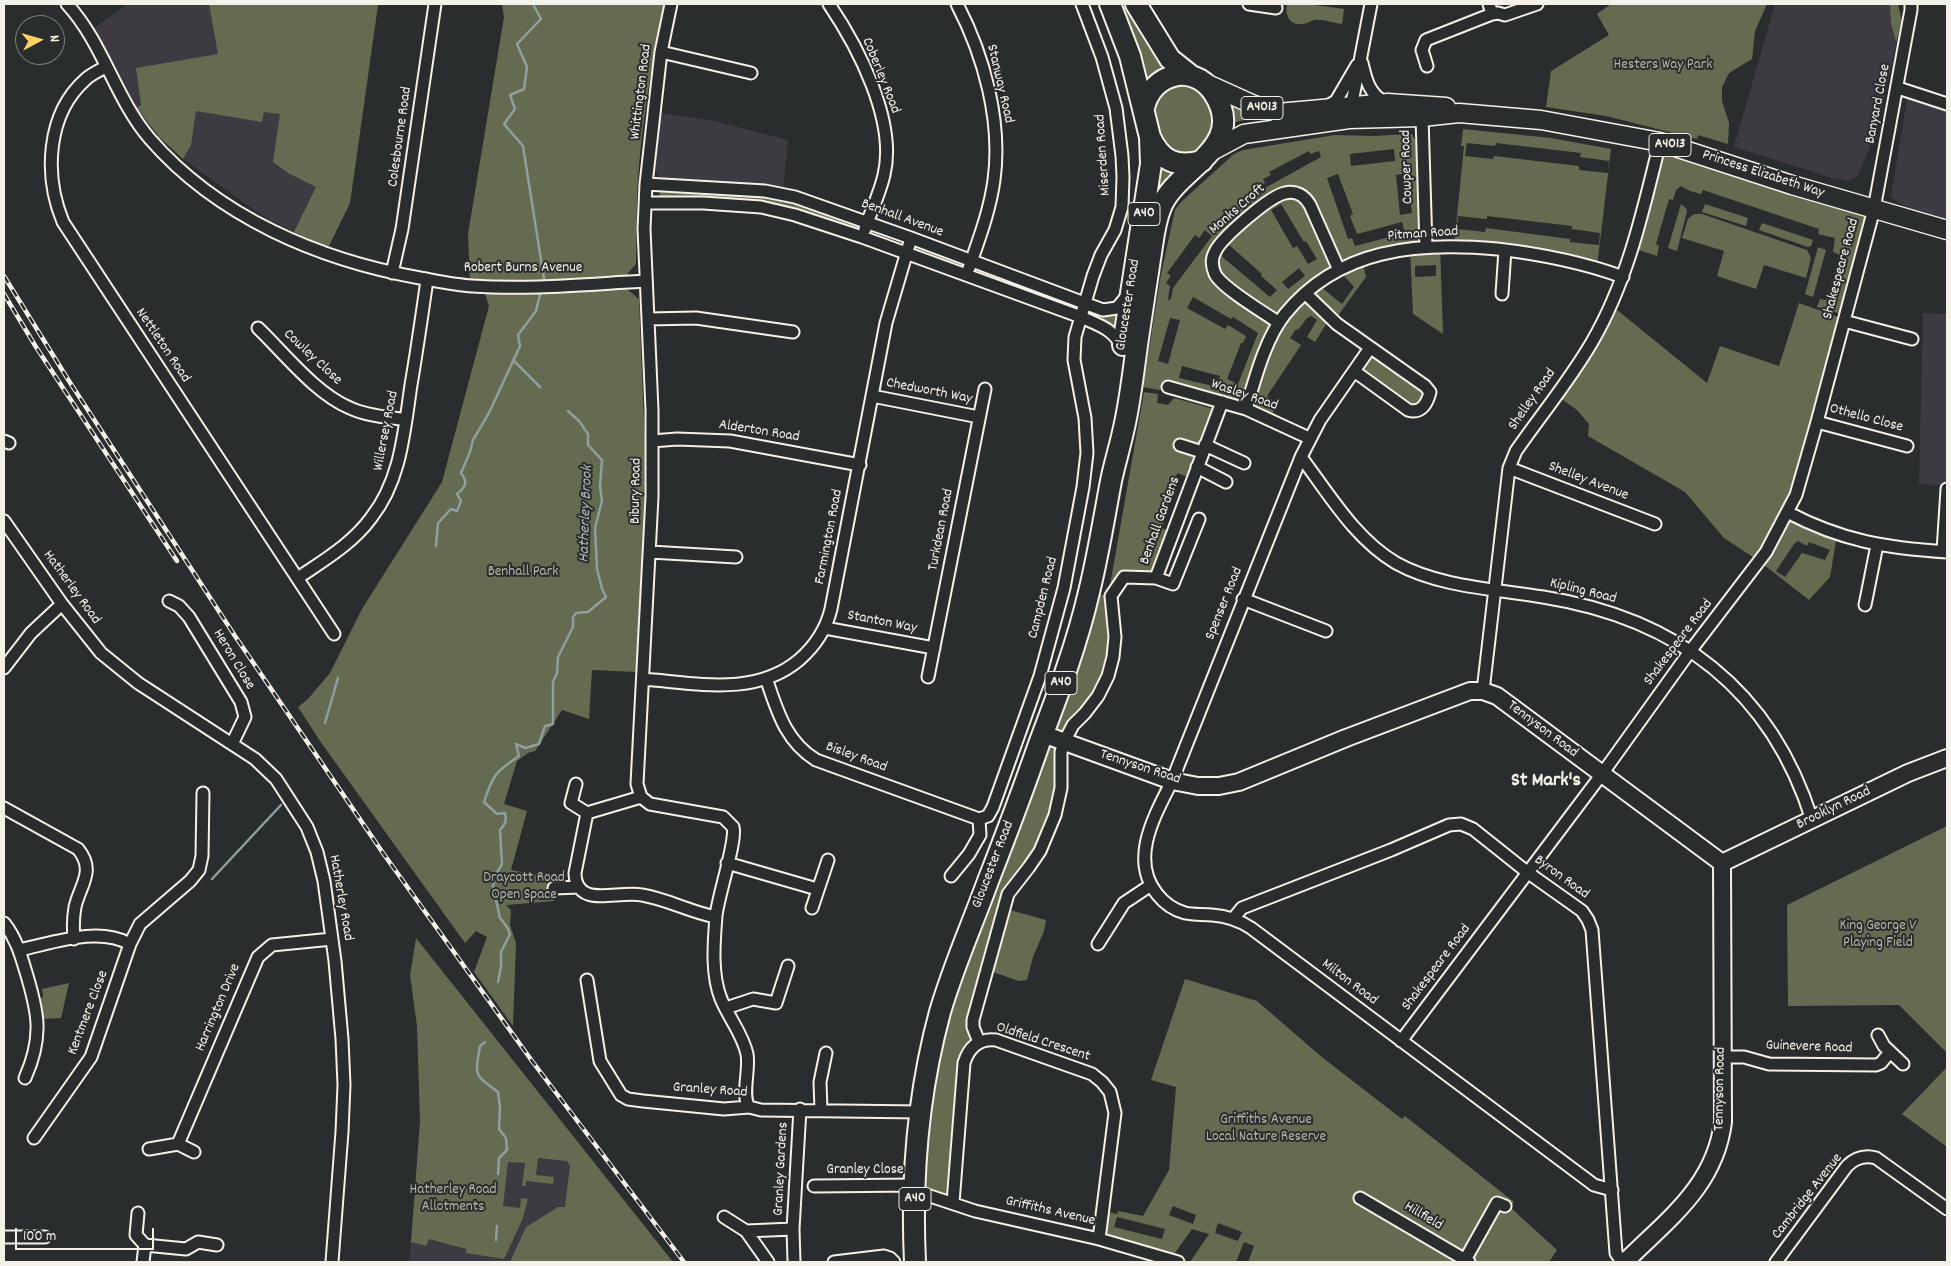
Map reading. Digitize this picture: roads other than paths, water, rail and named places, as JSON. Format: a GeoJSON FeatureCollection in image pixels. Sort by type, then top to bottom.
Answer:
{"type":"FeatureCollection","features":[{"type":"Feature","properties":{"kind":"highway"},"geometry":{"type":"LineString","coordinates":[[1110,4],[1130,56],[1150,137],[1155,148],[1163,157],[1173,162],[1186,164],[1207,156],[1219,139],[1222,125],[1219,103],[1212,90],[1170,59],[1136,4]]}},
{"type":"Feature","properties":{"kind":"highway"},"geometry":{"type":"LineString","coordinates":[[1144,108],[1150,91],[1159,82],[1170,76],[1196,78]]}},
{"type":"Feature","properties":{"kind":"highway","name":"Gloucester Road"},"geometry":{"type":"LineString","coordinates":[[1112,474],[1112,420],[1150,164],[1150,137]]}},
{"type":"Feature","properties":{"kind":"highway","name":"Gloucester Road"},"geometry":{"type":"LineString","coordinates":[[915,1262],[913,1232],[920,1112],[930,1057],[948,986],[1043,734],[1069,661],[1089,593],[1112,474],[1125,423],[1158,215],[1165,198],[1207,156]]}},
{"type":"Feature","properties":{"kind":"main road","name":"Princess Elizabeth Way"},"geometry":{"type":"LineString","coordinates":[[1196,78],[1254,105],[1278,113],[1388,104],[1448,107],[1459,113]]}},
{"type":"Feature","properties":{"kind":"main road","name":"Princess Elizabeth Way"},"geometry":{"type":"LineString","coordinates":[[1207,156],[1244,134],[1340,108],[1422,117],[1459,113],[1560,123],[1660,142],[1792,185],[1947,230]]}},
{"type":"Feature","properties":{"kind":"street","name":"Robert Burns Avenue"},"geometry":{"type":"LineString","coordinates":[[68,4],[83,22],[128,109],[148,136],[180,170],[206,192],[249,218],[296,242],[325,253],[392,273],[470,286],[571,285],[646,281]]}},
{"type":"Feature","properties":{"kind":"street","name":"Colesbourne Road"},"geometry":{"type":"LineString","coordinates":[[392,273],[402,229],[435,4]]}},
{"type":"Feature","properties":{"kind":"street","name":"Whittington Road"},"geometry":{"type":"LineString","coordinates":[[646,184],[661,52],[671,4]]}},
{"type":"Feature","properties":{"kind":"street","name":"Stanway Road"},"geometry":{"type":"LineString","coordinates":[[957,4],[970,33],[982,70],[992,107],[996,140],[991,196],[966,277]]}},
{"type":"Feature","properties":{"kind":"street","name":"Miserden Road"},"geometry":{"type":"LineString","coordinates":[[1082,4],[1102,57],[1116,108],[1123,177],[1122,206],[1118,222],[1101,255],[1085,303]]}},
{"type":"Feature","properties":{"kind":"street"},"geometry":{"type":"LineString","coordinates":[[1257,4],[1276,8]]}},
{"type":"Feature","properties":{"kind":"street"},"geometry":{"type":"LineString","coordinates":[[1340,108],[1361,59],[1371,4]]}},
{"type":"Feature","properties":{"kind":"street"},"geometry":{"type":"LineString","coordinates":[[1427,66],[1422,50],[1426,40],[1491,9],[1504,15],[1537,4]]}},
{"type":"Feature","properties":{"kind":"street","name":"Banyard Close"},"geometry":{"type":"LineString","coordinates":[[1874,209],[1898,88],[1911,4]]}},
{"type":"Feature","properties":{"kind":"street","name":"Coberley Road"},"geometry":{"type":"LineString","coordinates":[[833,5],[862,63],[877,102],[884,130],[886,158],[884,176],[862,237]]}},
{"type":"Feature","properties":{"kind":"street"},"geometry":{"type":"LineString","coordinates":[[661,52],[751,72]]}},
{"type":"Feature","properties":{"kind":"street"},"geometry":{"type":"LineString","coordinates":[[1361,59],[1367,86],[1379,99],[1388,104]]}},
{"type":"Feature","properties":{"kind":"street"},"geometry":{"type":"LineString","coordinates":[[1340,108],[1361,59]]}},
{"type":"Feature","properties":{"kind":"street","name":"Nettleton Road"},"geometry":{"type":"LineString","coordinates":[[106,67],[86,78],[66,106],[57,127],[52,150],[51,175],[58,211],[63,222],[334,634]]}},
{"type":"Feature","properties":{"kind":"street"},"geometry":{"type":"LineString","coordinates":[[1898,88],[1947,104]]}},
{"type":"Feature","properties":{"kind":"street","name":"Cowper Road"},"geometry":{"type":"LineString","coordinates":[[1422,117],[1426,247]]}},
{"type":"Feature","properties":{"kind":"street","name":"Shelley Road"},"geometry":{"type":"LineString","coordinates":[[1483,691],[1509,468],[1516,452],[1591,344],[1623,277],[1635,244],[1660,142]]}},
{"type":"Feature","properties":{"kind":"street","name":"Benhall Avenue"},"geometry":{"type":"LineString","coordinates":[[646,184],[779,193],[867,222],[1103,310],[1116,308],[1131,290]]}},
{"type":"Feature","properties":{"kind":"street","name":"Bibury Road"},"geometry":{"type":"LineString","coordinates":[[641,797],[637,784],[650,552],[652,441],[644,229],[646,184]]}},
{"type":"Feature","properties":{"kind":"street","name":"Monks Croft"},"geometry":{"type":"LineString","coordinates":[[1279,323],[1223,283],[1214,271],[1212,261],[1215,252],[1236,228],[1271,199],[1284,193],[1297,194],[1305,198],[1310,205],[1339,270]]}},
{"type":"Feature","properties":{"kind":"street","name":"Benhall Avenue"},"geometry":{"type":"LineString","coordinates":[[646,203],[703,203],[761,207],[795,215],[862,237],[966,277],[1080,317],[1112,332],[1120,340],[1122,352]]}},
{"type":"Feature","properties":{"kind":"street","name":"Shakespeare Road"},"geometry":{"type":"LineString","coordinates":[[1401,1042],[1602,774],[1691,650],[1766,552],[1796,495],[1818,422],[1874,209]]}},
{"type":"Feature","properties":{"kind":"street","name":"Farmington Road"},"geometry":{"type":"LineString","coordinates":[[643,679],[732,685],[766,678],[787,668],[805,655],[825,628],[831,609],[860,465],[886,323],[911,238]]}},
{"type":"Feature","properties":{"kind":"street","name":"Pitman Road"},"geometry":{"type":"LineString","coordinates":[[1246,409],[1268,344],[1279,323],[1306,294],[1328,276],[1384,252],[1454,246],[1505,250],[1568,260],[1623,277]]}},
{"type":"Feature","properties":{"kind":"street"},"geometry":{"type":"LineString","coordinates":[[1502,294],[1505,250]]}},
{"type":"Feature","properties":{"kind":"street","name":"Willersey Road"},"geometry":{"type":"LineString","coordinates":[[298,578],[351,540],[378,510],[389,491],[396,473],[406,420],[428,280]]}},
{"type":"Feature","properties":{"kind":"street"},"geometry":{"type":"LineString","coordinates":[[1306,294],[1337,324],[1425,386],[1430,392],[1428,399],[1417,412],[1408,410],[1354,371]]}},
{"type":"Feature","properties":{"kind":"street","name":"Campden Road"},"geometry":{"type":"LineString","coordinates":[[979,819],[986,818],[993,807],[1040,676],[1064,588],[1083,487],[1087,452],[1085,418],[1074,360],[1075,337],[1085,303]]}},
{"type":"Feature","properties":{"kind":"street"},"geometry":{"type":"LineString","coordinates":[[648,319],[696,318],[792,332]]}},
{"type":"Feature","properties":{"kind":"street"},"geometry":{"type":"LineString","coordinates":[[1844,320],[1912,338]]}},
{"type":"Feature","properties":{"kind":"street","name":"Cowley Close"},"geometry":{"type":"LineString","coordinates":[[258,328],[319,388],[336,401],[356,410],[406,420]]}},
{"type":"Feature","properties":{"kind":"street","name":"Spenser Road"},"geometry":{"type":"LineString","coordinates":[[1172,780],[1300,457],[1320,420],[1370,348]]}},
{"type":"Feature","properties":{"kind":"street","name":"Turkdean Road"},"geometry":{"type":"LineString","coordinates":[[928,677],[985,388]]}},
{"type":"Feature","properties":{"kind":"street","name":"Wasley Road"},"geometry":{"type":"LineString","coordinates":[[1168,388],[1246,409],[1309,438]]}},
{"type":"Feature","properties":{"kind":"street","name":"Chedworth Way"},"geometry":{"type":"LineString","coordinates":[[872,396],[980,417]]}},
{"type":"Feature","properties":{"kind":"street","name":"Benhall Gardens"},"geometry":{"type":"LineString","coordinates":[[1111,596],[1124,577],[1156,578],[1222,402]]}},
{"type":"Feature","properties":{"kind":"street","name":"Othello Close"},"geometry":{"type":"LineString","coordinates":[[1818,422],[1908,446]]}},
{"type":"Feature","properties":{"kind":"street","name":"Alderton Road"},"geometry":{"type":"LineString","coordinates":[[652,441],[700,439],[737,442],[860,465]]}},
{"type":"Feature","properties":{"kind":"street"},"geometry":{"type":"LineString","coordinates":[[1180,445],[1204,448],[1244,463]]}},
{"type":"Feature","properties":{"kind":"street","name":"Kipling Road"},"geometry":{"type":"LineString","coordinates":[[1300,457],[1356,529],[1385,556],[1403,566],[1422,574],[1494,591],[1541,596],[1595,608],[1652,629],[1691,650],[1738,690],[1764,722],[1792,769],[1812,820]]}},
{"type":"Feature","properties":{"kind":"street"},"geometry":{"type":"LineString","coordinates":[[1197,467],[1226,482]]}},
{"type":"Feature","properties":{"kind":"street","name":"Shelley Avenue"},"geometry":{"type":"LineString","coordinates":[[1509,468],[1655,524]]}},
{"type":"Feature","properties":{"kind":"street"},"geometry":{"type":"LineString","coordinates":[[1787,512],[1836,534],[1877,545],[1909,550],[1945,552],[1947,489]]}},
{"type":"Feature","properties":{"kind":"street"},"geometry":{"type":"LineString","coordinates":[[1156,578],[1174,584],[1199,519]]}},
{"type":"Feature","properties":{"kind":"street","name":"Hatherley Road"},"geometry":{"type":"LineString","coordinates":[[4,521],[62,604],[96,647],[110,661],[138,683],[255,759],[276,779],[307,827],[318,852],[324,881],[342,1039],[344,1086],[340,1168],[332,1262]]}},
{"type":"Feature","properties":{"kind":"street"},"geometry":{"type":"LineString","coordinates":[[1865,605],[1877,545]]}},
{"type":"Feature","properties":{"kind":"street"},"geometry":{"type":"LineString","coordinates":[[650,552],[736,557]]}},
{"type":"Feature","properties":{"kind":"street"},"geometry":{"type":"LineString","coordinates":[[980,1042],[973,1027],[973,1020],[1008,894],[1030,867],[1050,830],[1061,788],[1061,752],[1064,742],[1073,725],[1098,696],[1108,676],[1113,657],[1115,637],[1111,596],[1089,593]]}},
{"type":"Feature","properties":{"kind":"street"},"geometry":{"type":"LineString","coordinates":[[1243,599],[1326,631]]}},
{"type":"Feature","properties":{"kind":"street","name":"Heron Close"},"geometry":{"type":"LineString","coordinates":[[169,601],[179,606],[189,617],[241,702],[245,717],[232,744]]}},
{"type":"Feature","properties":{"kind":"street"},"geometry":{"type":"LineString","coordinates":[[4,666],[31,633],[62,604]]}},
{"type":"Feature","properties":{"kind":"street","name":"Stanton Way"},"geometry":{"type":"LineString","coordinates":[[825,628],[934,648]]}},
{"type":"Feature","properties":{"kind":"street","name":"Bisley Road"},"geometry":{"type":"LineString","coordinates":[[766,678],[784,729],[797,746],[809,756],[979,819]]}},
{"type":"Feature","properties":{"kind":"street","name":"Tennyson Road"},"geometry":{"type":"LineString","coordinates":[[1043,734],[1172,780],[1198,786],[1230,785],[1470,692],[1483,691],[1497,696],[1722,863],[1723,1122],[1719,1144],[1711,1166],[1693,1194],[1624,1262]]}},
{"type":"Feature","properties":{"kind":"street","name":"Brooklyn Road"},"geometry":{"type":"LineString","coordinates":[[1722,863],[1908,773],[1947,758]]}},
{"type":"Feature","properties":{"kind":"street","name":"Milton Road"},"geometry":{"type":"LineString","coordinates":[[1172,780],[1152,825],[1145,847],[1144,863],[1151,885],[1159,897],[1177,910],[1191,914],[1215,915],[1234,919],[1251,928],[1594,1185],[1612,1190]]}},
{"type":"Feature","properties":{"kind":"street"},"geometry":{"type":"LineString","coordinates":[[576,784],[571,803],[587,813],[641,797],[655,806],[723,817],[733,827],[734,835],[718,896],[716,977],[719,992],[743,1042],[747,1055],[748,1070],[745,1097],[749,1107]]}},
{"type":"Feature","properties":{"kind":"street","name":"Kentmere Close"},"geometry":{"type":"LineString","coordinates":[[34,1138],[91,1057],[130,944],[140,924],[190,881],[199,870],[202,856],[203,793]]}},
{"type":"Feature","properties":{"kind":"street"},"geometry":{"type":"LineString","coordinates":[[4,808],[78,849],[84,859],[86,877],[75,906],[74,939]]}},
{"type":"Feature","properties":{"kind":"street"},"geometry":{"type":"LineString","coordinates":[[587,813],[575,873],[579,887],[590,895],[641,894],[716,917]]}},
{"type":"Feature","properties":{"kind":"street"},"geometry":{"type":"LineString","coordinates":[[950,876],[969,854],[980,835],[979,819]]}},
{"type":"Feature","properties":{"kind":"street","name":"Byron Road"},"geometry":{"type":"LineString","coordinates":[[1234,919],[1242,908],[1453,824],[1466,825],[1473,829],[1527,872],[1582,911],[1590,925],[1616,1252],[1624,1262]]}},
{"type":"Feature","properties":{"kind":"street"},"geometry":{"type":"LineString","coordinates":[[812,908],[828,860]]}},
{"type":"Feature","properties":{"kind":"street"},"geometry":{"type":"LineString","coordinates":[[727,863],[817,889]]}},
{"type":"Feature","properties":{"kind":"street"},"geometry":{"type":"LineString","coordinates":[[1098,944],[1124,903],[1151,885]]}},
{"type":"Feature","properties":{"kind":"street"},"geometry":{"type":"LineString","coordinates":[[554,888],[579,887]]}},
{"type":"Feature","properties":{"kind":"street"},"geometry":{"type":"LineString","coordinates":[[4,923],[20,950],[36,1002],[38,1017],[35,1048],[25,1078]]}},
{"type":"Feature","properties":{"kind":"street"},"geometry":{"type":"LineString","coordinates":[[20,950],[91,937],[121,939],[130,944]]}},
{"type":"Feature","properties":{"kind":"street","name":"Harrington Drive"},"geometry":{"type":"LineString","coordinates":[[178,1144],[258,956],[272,945],[332,939]]}},
{"type":"Feature","properties":{"kind":"street"},"geometry":{"type":"LineString","coordinates":[[726,1008],[753,999],[776,1003],[788,966]]}},
{"type":"Feature","properties":{"kind":"street","name":"Granley Road"},"geometry":{"type":"LineString","coordinates":[[587,980],[600,1061],[621,1095],[628,1099],[724,1109],[749,1107],[761,1110],[920,1112]]}},
{"type":"Feature","properties":{"kind":"street"},"geometry":{"type":"LineString","coordinates":[[1878,1035],[1884,1046],[1903,1064]]}},
{"type":"Feature","properties":{"kind":"street","name":"Oldfield Crescent"},"geometry":{"type":"LineString","coordinates":[[954,1203],[964,1063],[968,1052],[980,1042],[988,1039],[996,1040],[1092,1074],[1110,1092],[1114,1113],[1099,1239]]}},
{"type":"Feature","properties":{"kind":"street","name":"Guinevere Road"},"geometry":{"type":"LineString","coordinates":[[1722,1057],[1744,1057],[1770,1064],[1876,1065],[1881,1063],[1890,1052]]}},
{"type":"Feature","properties":{"kind":"street"},"geometry":{"type":"LineString","coordinates":[[821,1110],[820,1082],[826,1053]]}},
{"type":"Feature","properties":{"kind":"street","name":"Granley Gardens"},"geometry":{"type":"LineString","coordinates":[[794,1262],[793,1229],[800,1109]]}},
{"type":"Feature","properties":{"kind":"street"},"geometry":{"type":"LineString","coordinates":[[149,1150],[178,1144],[194,1152]]}},
{"type":"Feature","properties":{"kind":"street","name":"Cambridge Avenue"},"geometry":{"type":"LineString","coordinates":[[1776,1262],[1847,1166],[1854,1160],[1867,1156],[1876,1158],[1947,1209]]}},
{"type":"Feature","properties":{"kind":"street","name":"Granley Close"},"geometry":{"type":"LineString","coordinates":[[814,1186],[915,1188]]}},
{"type":"Feature","properties":{"kind":"street","name":"Griffiths Avenue"},"geometry":{"type":"LineString","coordinates":[[915,1188],[975,1210],[1099,1239],[1178,1262]]}},
{"type":"Feature","properties":{"kind":"street","name":"Hillfield"},"geometry":{"type":"LineString","coordinates":[[1360,1198],[1467,1261]]}},
{"type":"Feature","properties":{"kind":"street"},"geometry":{"type":"LineString","coordinates":[[1467,1261],[1497,1203],[1505,1206]]}},
{"type":"Feature","properties":{"kind":"street"},"geometry":{"type":"LineString","coordinates":[[138,1213],[136,1235],[145,1245],[186,1249],[198,1242],[217,1245]]}},
{"type":"Feature","properties":{"kind":"street"},"geometry":{"type":"LineString","coordinates":[[724,1217],[746,1231],[768,1262]]}},
{"type":"Feature","properties":{"kind":"street","name":"Granley Gardens"},"geometry":{"type":"LineString","coordinates":[[746,1231],[793,1229]]}},
{"type":"Feature","properties":{"kind":"street"},"geometry":{"type":"LineString","coordinates":[[4,1238],[45,1237]]}},
{"type":"Feature","properties":{"kind":"street"},"geometry":{"type":"LineString","coordinates":[[143,1262],[145,1245]]}},
{"type":"Feature","properties":{"kind":"street"},"geometry":{"type":"LineString","coordinates":[[834,1262],[884,1256],[894,1262]]}},
{"type":"Feature","properties":{"kind":"waterway","name":"Hatherley Brook"},"geometry":{"type":"LineString","coordinates":[[533,4],[541,19],[517,44],[527,67],[524,89],[510,95],[515,109],[504,124],[523,146],[544,279],[543,284]]}},
{"type":"Feature","properties":{"kind":"waterway","name":"Hatherley Brook"},"geometry":{"type":"LineString","coordinates":[[436,546],[438,523],[451,509],[457,511],[461,501],[457,494],[465,484],[465,479],[461,473],[473,440],[489,413],[520,346],[518,335],[536,311],[541,291]]}},
{"type":"Feature","properties":{"kind":"waterway","name":"Hatherley Brook"},"geometry":{"type":"LineString","coordinates":[[513,360],[540,387]]}},
{"type":"Feature","properties":{"kind":"waterway","name":"Hatherley Brook"},"geometry":{"type":"LineString","coordinates":[[498,982],[501,952],[510,934],[500,918],[493,887],[495,876],[502,864],[500,830],[506,818],[505,813],[497,814],[484,802],[496,775],[519,756],[516,744],[525,748],[539,744],[545,726],[553,724],[553,682],[557,673],[558,657],[573,627],[573,617],[576,613],[588,612],[606,597],[597,569],[595,528],[602,501],[600,486],[602,460],[588,445],[588,434],[579,421],[568,411]]}},
{"type":"Feature","properties":{"kind":"waterway","name":"Hatherley Brook"},"geometry":{"type":"LineString","coordinates":[[325,723],[338,678]]}},
{"type":"Feature","properties":{"kind":"waterway"},"geometry":{"type":"LineString","coordinates":[[212,879],[281,805]]}},
{"type":"Feature","properties":{"kind":"waterway","name":"Hatherley Brook"},"geometry":{"type":"LineString","coordinates":[[485,1042],[480,1046],[477,1063],[478,1074],[498,1092],[500,1108],[499,1129],[506,1138],[507,1150],[499,1158],[498,1174]]}},
{"type":"Feature","properties":{"kind":"waterway","name":"Hatherley Brook"},"geometry":{"type":"LineString","coordinates":[[496,1240],[497,1226]]}},
{"type":"Feature","properties":{"kind":"railway"},"geometry":{"type":"LineString","coordinates":[[4,276],[69,381],[235,636],[383,853],[532,1061],[684,1262]]}},
{"type":"Feature","properties":{"kind":"railway"},"geometry":{"type":"LineString","coordinates":[[4,294],[36,347],[177,561]]}},
{"type":"Feature","properties":{"kind":"district","name":"St Mark's"},"geometry":{"type":"Point","coordinates":[1546,782]}},
{"type":"Feature","properties":{"kind":"park label","name":"Hesters Way Park"},"geometry":{"type":"Point","coordinates":[1663,66]}},
{"type":"Feature","properties":{"kind":"park label","name":"Benhall Park"},"geometry":{"type":"Point","coordinates":[523,573]}},
{"type":"Feature","properties":{"kind":"park label","name":"Draycott Road Open Space"},"geometry":{"type":"Point","coordinates":[524,888]}},
{"type":"Feature","properties":{"kind":"park label","name":"King George V Playing Field"},"geometry":{"type":"Point","coordinates":[1878,936]}},
{"type":"Feature","properties":{"kind":"park label","name":"Griffiths Avenue Local Nature Reserve"},"geometry":{"type":"Point","coordinates":[1266,1130]}},
{"type":"Feature","properties":{"kind":"park label","name":"Hatherley Road Allotments"},"geometry":{"type":"Point","coordinates":[453,1200]}}]}
